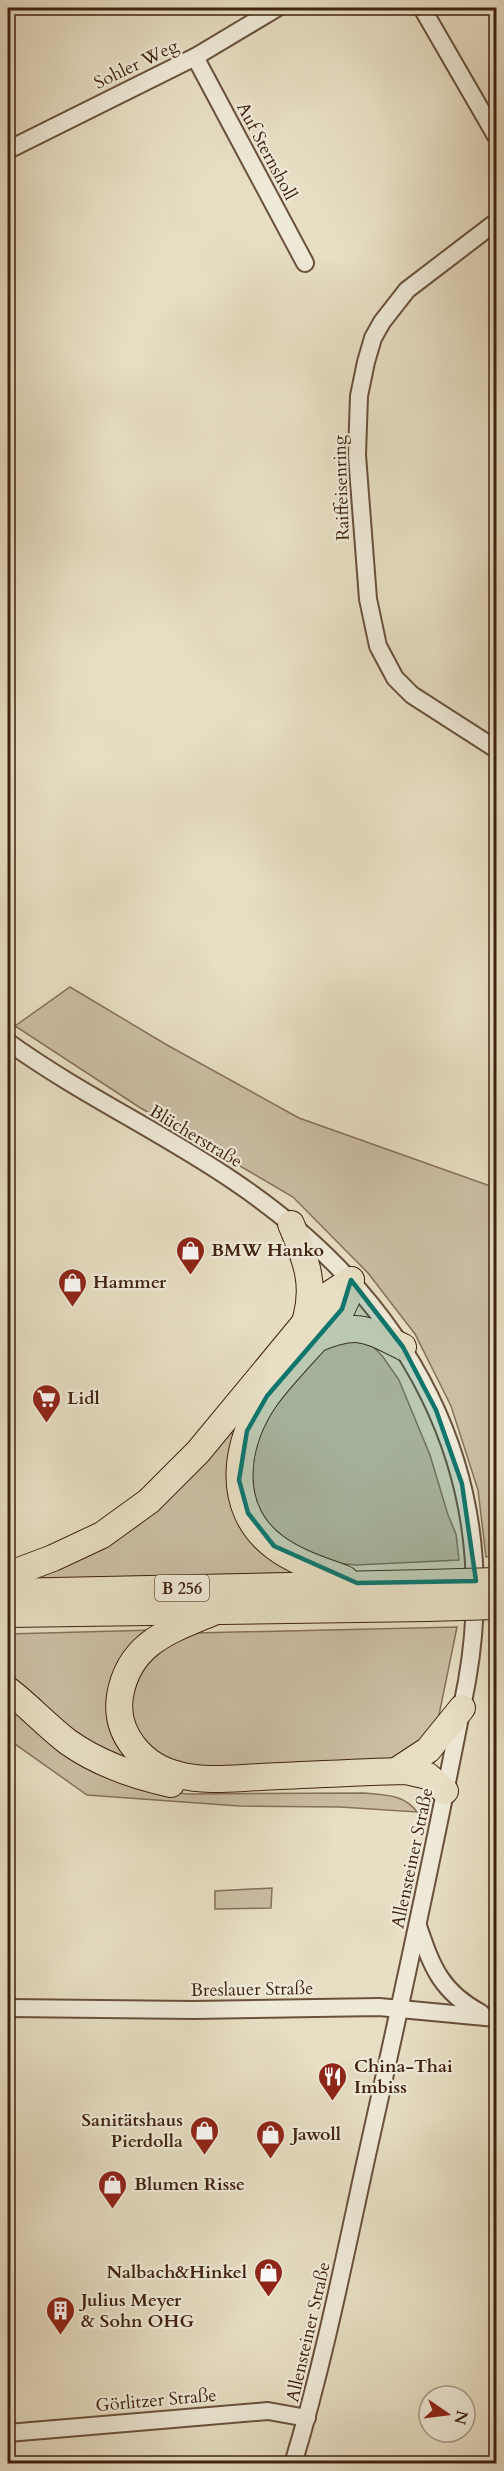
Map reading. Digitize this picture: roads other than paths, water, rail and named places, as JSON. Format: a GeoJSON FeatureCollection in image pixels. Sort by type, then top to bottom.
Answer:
{"type":"FeatureCollection","features":[{"type":"Feature","properties":{"kind":"highway"},"geometry":{"type":"LineString","coordinates":[[291,1224],[310,1281],[309,1330],[247,1431],[238,1464],[241,1496],[254,1526],[274,1546],[300,1562],[357,1583]]}},
{"type":"Feature","properties":{"kind":"highway"},"geometry":{"type":"LineString","coordinates":[[8,1575],[53,1558],[102,1535],[149,1501],[198,1452],[309,1330],[342,1310],[351,1280]]}},
{"type":"Feature","properties":{"kind":"highway"},"geometry":{"type":"LineString","coordinates":[[309,1330],[354,1328],[370,1331],[403,1347]]}},
{"type":"Feature","properties":{"kind":"highway","name":"B 256"},"geometry":{"type":"LineString","coordinates":[[8,1592],[496,1581]]}},
{"type":"Feature","properties":{"kind":"highway","name":"B 256"},"geometry":{"type":"LineString","coordinates":[[8,1614],[496,1606]]}},
{"type":"Feature","properties":{"kind":"highway"},"geometry":{"type":"LineString","coordinates":[[216,1611],[168,1631],[152,1641],[129,1666],[119,1700],[122,1720],[127,1738],[148,1761],[181,1776],[205,1779],[413,1772],[428,1776],[445,1791]]}},
{"type":"Feature","properties":{"kind":"highway"},"geometry":{"type":"LineString","coordinates":[[8,1690],[85,1753],[126,1772],[152,1780],[195,1787],[357,1785],[445,1791]]}},
{"type":"Feature","properties":{"kind":"highway"},"geometry":{"type":"LineString","coordinates":[[396,1771],[412,1762],[434,1744],[462,1708]]}},
{"type":"Feature","properties":{"kind":"street","name":"Sohler Weg"},"geometry":{"type":"LineString","coordinates":[[8,150],[195,57],[277,8]]}},
{"type":"Feature","properties":{"kind":"street"},"geometry":{"type":"LineString","coordinates":[[422,8],[496,136]]}},
{"type":"Feature","properties":{"kind":"street","name":"Auf Sternsholl"},"geometry":{"type":"LineString","coordinates":[[195,57],[305,263]]}},
{"type":"Feature","properties":{"kind":"street","name":"Raiffeisenring"},"geometry":{"type":"LineString","coordinates":[[496,222],[407,290],[382,322],[374,338],[361,384],[357,455],[368,599],[378,646],[395,678],[412,695],[496,749]]}},
{"type":"Feature","properties":{"kind":"street","name":"Blücherstraße"},"geometry":{"type":"LineString","coordinates":[[8,1042],[82,1092],[222,1173],[291,1224],[351,1280]]}},
{"type":"Feature","properties":{"kind":"street","name":"Allensteiner Straße"},"geometry":{"type":"LineString","coordinates":[[293,2463],[307,2418],[332,2318],[400,2008],[462,1708],[476,1614],[476,1574],[470,1525],[462,1484],[442,1423],[403,1347],[351,1280]]}},
{"type":"Feature","properties":{"kind":"street"},"geometry":{"type":"LineString","coordinates":[[417,1926],[432,1966],[447,1988],[462,2003],[493,2017]]}},
{"type":"Feature","properties":{"kind":"street","name":"Breslauer Straße"},"geometry":{"type":"LineString","coordinates":[[8,2008],[400,2008],[493,2017]]}},
{"type":"Feature","properties":{"kind":"street","name":"Görlitzer Straße"},"geometry":{"type":"LineString","coordinates":[[8,2433],[268,2411],[307,2418]]}},
{"type":"Feature","properties":{"kind":"place","name":"BMW Hanko"},"geometry":{"type":"Point","coordinates":[190,1276]}},
{"type":"Feature","properties":{"kind":"place","name":"Hammer"},"geometry":{"type":"Point","coordinates":[72,1308]}},
{"type":"Feature","properties":{"kind":"place","name":"Lidl"},"geometry":{"type":"Point","coordinates":[46,1424]}},
{"type":"Feature","properties":{"kind":"place","name":"China-Thai Imbiss"},"geometry":{"type":"Point","coordinates":[333,2102]}},
{"type":"Feature","properties":{"kind":"place","name":"Sanitätshaus Pierdolla"},"geometry":{"type":"Point","coordinates":[204,2156]}},
{"type":"Feature","properties":{"kind":"place","name":"Jawoll"},"geometry":{"type":"Point","coordinates":[271,2160]}},
{"type":"Feature","properties":{"kind":"place","name":"Blumen Risse"},"geometry":{"type":"Point","coordinates":[113,2210]}},
{"type":"Feature","properties":{"kind":"place","name":"Nalbach&Hinkel"},"geometry":{"type":"Point","coordinates":[268,2298]}},
{"type":"Feature","properties":{"kind":"place","name":"Julius Meyer & Sohn OHG"},"geometry":{"type":"Point","coordinates":[60,2336]}}]}
